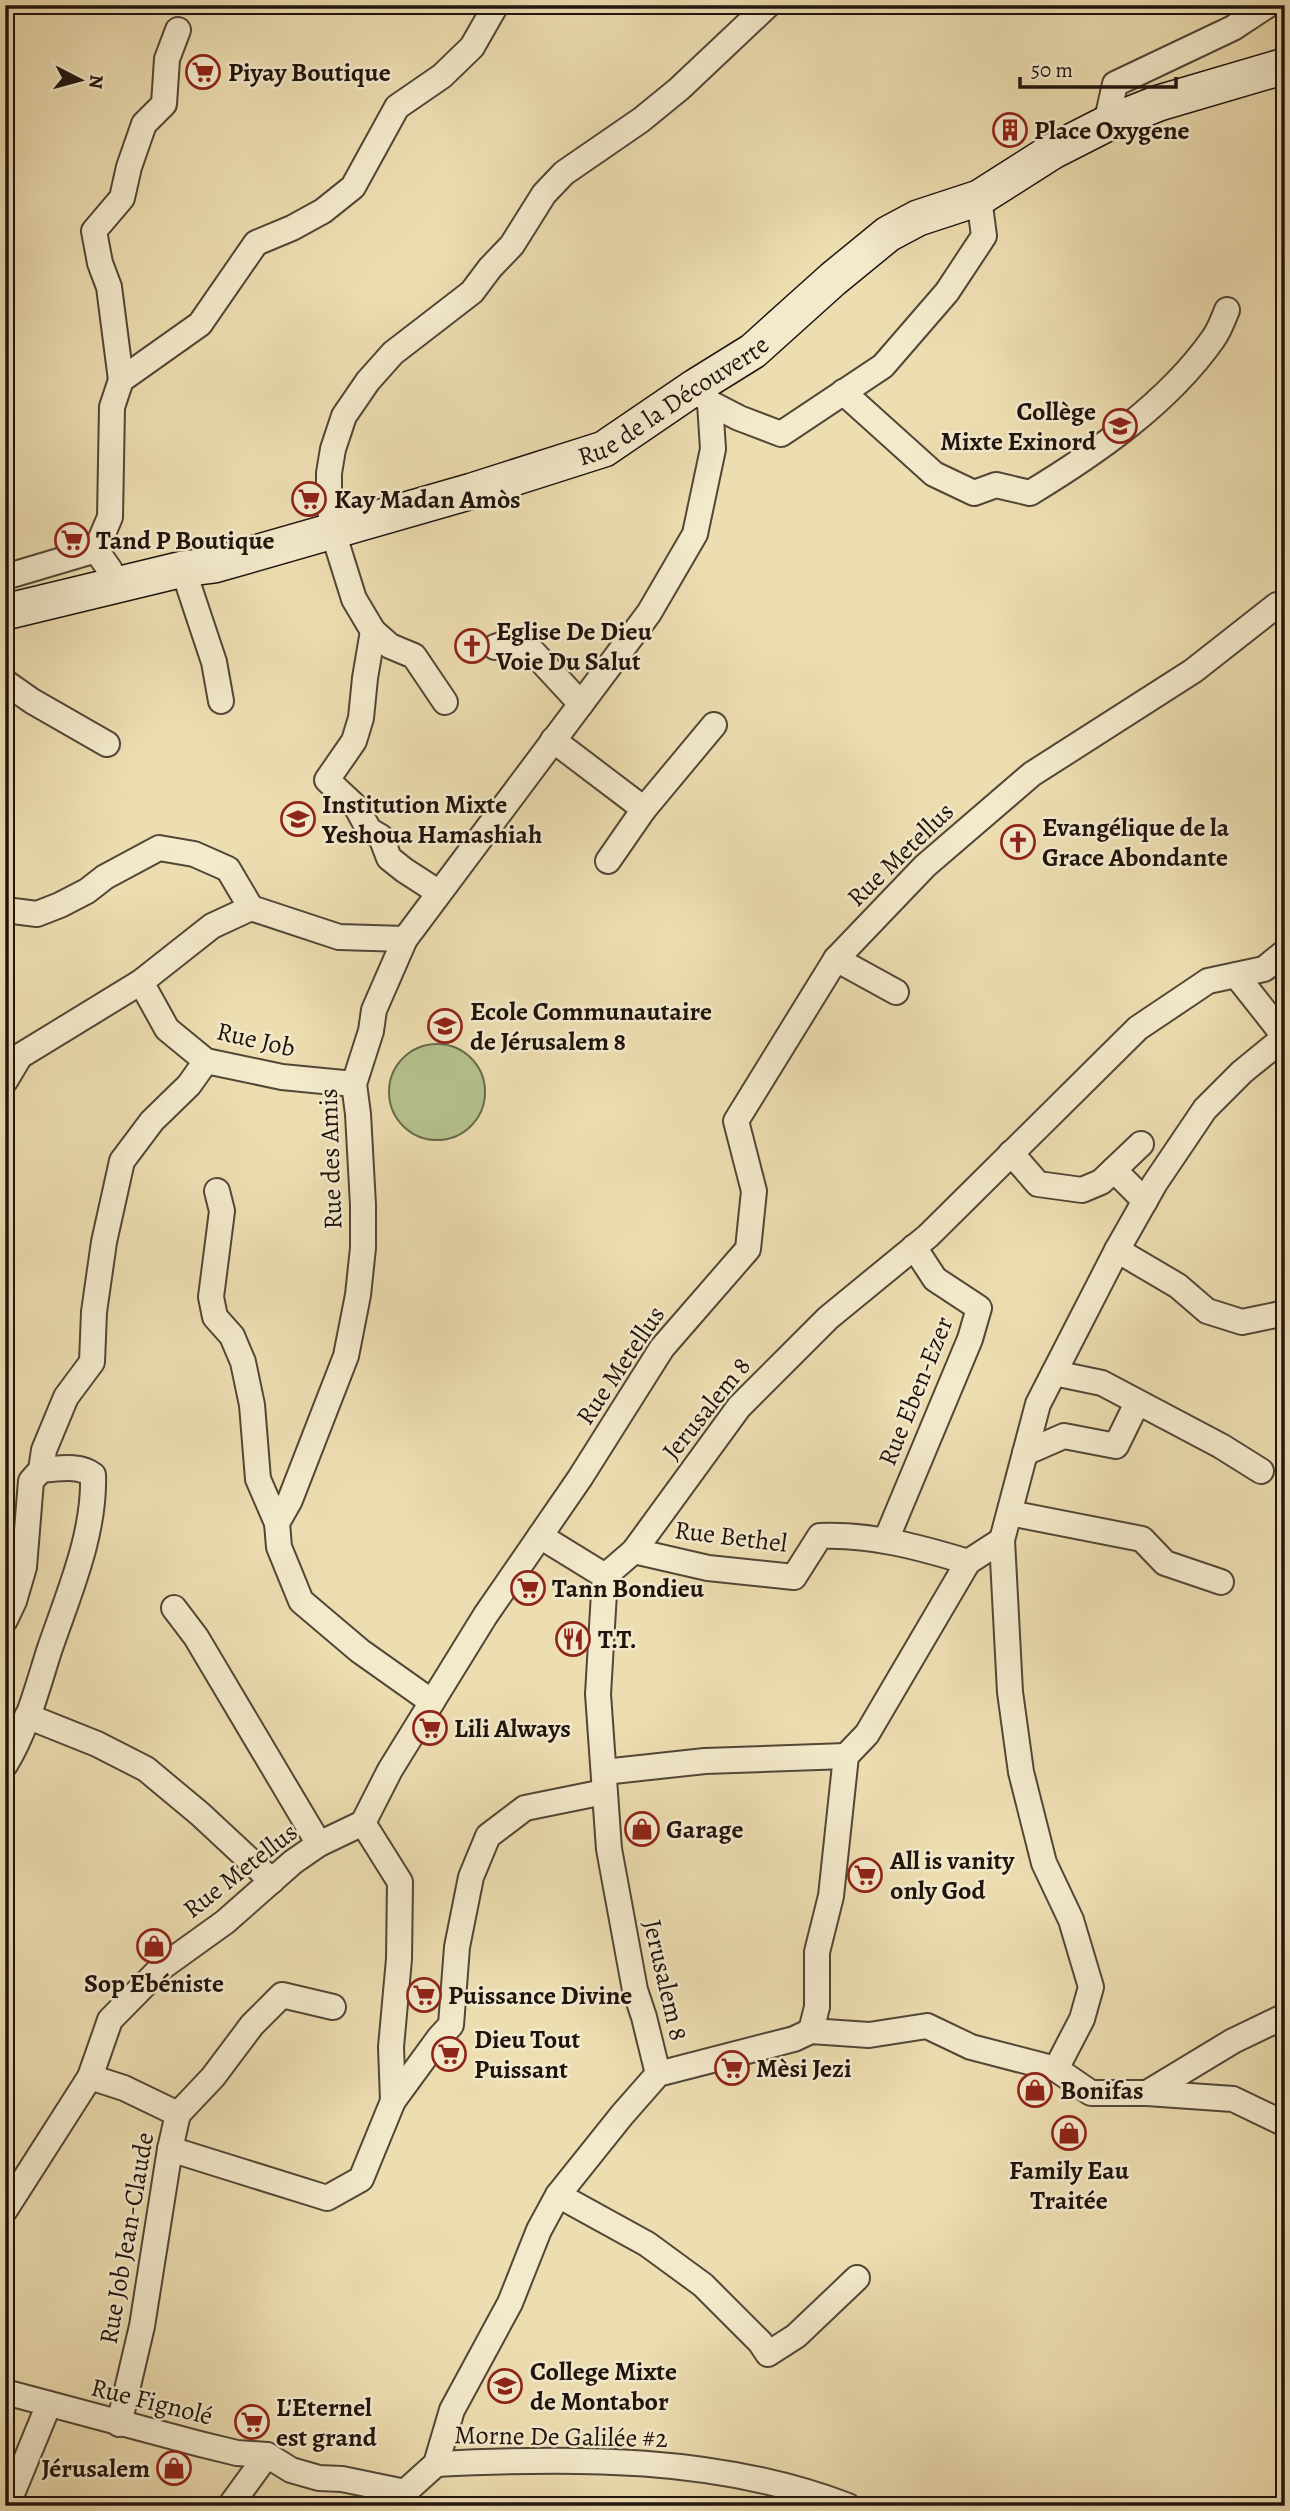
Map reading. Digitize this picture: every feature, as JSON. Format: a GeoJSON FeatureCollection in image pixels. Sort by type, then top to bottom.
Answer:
{"type":"FeatureCollection","features":[{"type":"Feature","properties":{"kind":"street"},"geometry":{"type":"LineString","coordinates":[[121,380],[200,324],[256,243],[323,211],[353,187],[397,107],[442,76],[472,47],[496,5]]}},
{"type":"Feature","properties":{"kind":"street"},"geometry":{"type":"LineString","coordinates":[[445,702],[414,656],[390,646],[373,631],[354,599],[333,533],[329,473],[333,449],[344,416],[368,381],[393,354],[472,292],[512,245],[544,194],[564,173],[641,120],[679,89],[768,5]]}},
{"type":"Feature","properties":{"kind":"street"},"geometry":{"type":"LineString","coordinates":[[1106,124],[1115,84],[1233,28],[1268,5]]}},
{"type":"Feature","properties":{"kind":"street"},"geometry":{"type":"LineString","coordinates":[[96,550],[110,517],[112,407],[121,380],[109,287],[100,263],[94,231],[122,198],[129,167],[144,124],[164,104],[167,59],[178,30]]}},
{"type":"Feature","properties":{"kind":"street","name":"Rue de la Découverte"},"geometry":{"type":"LineString","coordinates":[[5,612],[183,569],[214,565],[333,533],[604,449],[702,395],[888,234],[918,218],[979,198],[1053,151],[1106,124],[1159,103],[1285,66]]}},
{"type":"Feature","properties":{"kind":"street"},"geometry":{"type":"LineString","coordinates":[[702,395],[739,418],[781,434],[883,366],[947,292],[984,236],[979,198]]}},
{"type":"Feature","properties":{"kind":"street"},"geometry":{"type":"LineString","coordinates":[[843,392],[934,474],[974,493],[996,485],[1030,493],[1086,459],[1184,375],[1214,338],[1227,310]]}},
{"type":"Feature","properties":{"kind":"street","name":"Rue des Amis"},"geometry":{"type":"LineString","coordinates":[[277,1523],[290,1500],[346,1356],[358,1295],[363,1248],[363,1205],[354,1084],[371,1031],[374,1010],[405,939],[649,613],[695,534],[713,449],[702,395]]}},
{"type":"Feature","properties":{"kind":"street"},"geometry":{"type":"LineString","coordinates":[[5,577],[96,550]]}},
{"type":"Feature","properties":{"kind":"street"},"geometry":{"type":"LineString","coordinates":[[96,550],[110,570],[110,587]]}},
{"type":"Feature","properties":{"kind":"street"},"geometry":{"type":"LineString","coordinates":[[183,569],[214,662],[220,701]]}},
{"type":"Feature","properties":{"kind":"street","name":"Rue Metellus"},"geometry":{"type":"LineString","coordinates":[[5,2210],[90,2077],[110,2020],[161,1968],[225,1922],[319,1844],[363,1823],[390,1770],[485,1616],[580,1479],[662,1348],[748,1249],[754,1191],[736,1121],[836,959],[925,866],[1032,774],[1193,671],[1277,605],[1285,603]]}},
{"type":"Feature","properties":{"kind":"street"},"geometry":{"type":"LineString","coordinates":[[373,631],[361,719],[354,741],[327,780],[357,808],[369,830],[380,837],[389,858],[438,892]]}},
{"type":"Feature","properties":{"kind":"street"},"geometry":{"type":"LineString","coordinates":[[495,647],[509,642],[533,652],[580,704]]}},
{"type":"Feature","properties":{"kind":"street"},"geometry":{"type":"LineString","coordinates":[[5,682],[40,706],[107,744]]}},
{"type":"Feature","properties":{"kind":"street"},"geometry":{"type":"LineString","coordinates":[[608,861],[644,809],[714,725]]}},
{"type":"Feature","properties":{"kind":"street"},"geometry":{"type":"LineString","coordinates":[[553,740],[644,809]]}},
{"type":"Feature","properties":{"kind":"street"},"geometry":{"type":"LineString","coordinates":[[5,910],[37,914],[60,905],[159,848],[194,854],[228,869],[251,908],[339,937],[405,939]]}},
{"type":"Feature","properties":{"kind":"street"},"geometry":{"type":"LineString","coordinates":[[5,1081],[20,1056],[141,982],[212,926],[251,908]]}},
{"type":"Feature","properties":{"kind":"street","name":"Jerusalem 8"},"geometry":{"type":"LineString","coordinates":[[658,2074],[628,1960],[609,1849],[598,1694],[605,1576],[634,1551],[739,1407],[828,1318],[914,1247],[1138,1028],[1208,981],[1264,969],[1285,952]]}},
{"type":"Feature","properties":{"kind":"street"},"geometry":{"type":"LineString","coordinates":[[836,959],[896,992]]}},
{"type":"Feature","properties":{"kind":"street"},"geometry":{"type":"LineString","coordinates":[[1056,2069],[1082,2019],[1091,1987],[1071,1920],[1044,1863],[1021,1772],[1010,1692],[1002,1541],[1038,1404],[1117,1251],[1205,1109],[1241,1072],[1285,1037],[1236,975]]}},
{"type":"Feature","properties":{"kind":"street","name":"Rue Job"},"geometry":{"type":"LineString","coordinates":[[141,982],[167,1029],[206,1061],[282,1077],[354,1084]]}},
{"type":"Feature","properties":{"kind":"street"},"geometry":{"type":"LineString","coordinates":[[5,1620],[24,1567],[31,1481],[41,1470],[44,1450],[66,1397],[92,1362],[94,1312],[104,1242],[122,1161],[152,1121],[189,1085],[206,1061]]}},
{"type":"Feature","properties":{"kind":"street"},"geometry":{"type":"LineString","coordinates":[[1011,1153],[1038,1184],[1082,1190],[1101,1181],[1141,1144]]}},
{"type":"Feature","properties":{"kind":"street"},"geometry":{"type":"LineString","coordinates":[[1114,1170],[1146,1201]]}},
{"type":"Feature","properties":{"kind":"street"},"geometry":{"type":"LineString","coordinates":[[217,1191],[222,1211],[211,1297],[215,1317],[232,1336],[243,1362],[252,1405],[258,1479],[277,1523],[279,1547],[300,1601],[360,1651],[432,1702]]}},
{"type":"Feature","properties":{"kind":"street","name":"Rue Eben-Ezer"},"geometry":{"type":"LineString","coordinates":[[887,1540],[970,1339],[979,1308],[935,1279],[914,1247]]}},
{"type":"Feature","properties":{"kind":"street"},"geometry":{"type":"LineString","coordinates":[[1117,1251],[1178,1286],[1207,1311],[1242,1322],[1285,1313]]}},
{"type":"Feature","properties":{"kind":"street"},"geometry":{"type":"LineString","coordinates":[[1054,1373],[1102,1383],[1221,1446],[1261,1471]]}},
{"type":"Feature","properties":{"kind":"street"},"geometry":{"type":"LineString","coordinates":[[1025,1453],[1064,1436],[1115,1446],[1138,1403]]}},
{"type":"Feature","properties":{"kind":"street"},"geometry":{"type":"LineString","coordinates":[[5,1765],[13,1752],[26,1716],[73,1579],[93,1509],[93,1475],[87,1470],[41,1470]]}},
{"type":"Feature","properties":{"kind":"street"},"geometry":{"type":"LineString","coordinates":[[1010,1513],[1142,1539],[1165,1563],[1221,1582]]}},
{"type":"Feature","properties":{"kind":"street","name":"Rue Bethel"},"geometry":{"type":"LineString","coordinates":[[634,1551],[708,1568],[794,1577],[820,1536],[846,1535],[887,1540],[968,1562]]}},
{"type":"Feature","properties":{"kind":"street"},"geometry":{"type":"LineString","coordinates":[[540,1536],[605,1576]]}},
{"type":"Feature","properties":{"kind":"street"},"geometry":{"type":"LineString","coordinates":[[811,2031],[817,2007],[817,1952],[831,1896],[846,1756],[867,1734],[968,1562],[1002,1541]]}},
{"type":"Feature","properties":{"kind":"street"},"geometry":{"type":"LineString","coordinates":[[174,1608],[195,1637],[319,1844]]}},
{"type":"Feature","properties":{"kind":"street"},"geometry":{"type":"LineString","coordinates":[[26,1716],[97,1744],[146,1769],[200,1814],[272,1881]]}},
{"type":"Feature","properties":{"kind":"street"},"geometry":{"type":"LineString","coordinates":[[170,2149],[327,2198],[361,2179],[393,2101],[439,2038],[452,2025],[457,1947],[471,1877],[488,1836],[525,1808],[604,1782],[705,1761],[846,1756]]}},
{"type":"Feature","properties":{"kind":"street"},"geometry":{"type":"LineString","coordinates":[[363,1823],[400,1882],[399,1959],[391,2047],[393,2101]]}},
{"type":"Feature","properties":{"kind":"street"},"geometry":{"type":"LineString","coordinates":[[178,2114],[213,2077],[251,2025],[282,1995],[333,2007]]}},
{"type":"Feature","properties":{"kind":"street"},"geometry":{"type":"LineString","coordinates":[[1147,2093],[1233,2042],[1285,2016]]}},
{"type":"Feature","properties":{"kind":"street"},"geometry":{"type":"LineString","coordinates":[[411,2499],[436,2464],[452,2410],[510,2303],[539,2230],[558,2195],[658,2074],[794,2039],[811,2031],[869,2035],[927,2026],[971,2047],[1056,2069],[1091,2092],[1233,2099],[1285,2124]]}},
{"type":"Feature","properties":{"kind":"street","name":"Rue Job Jean-Claude"},"geometry":{"type":"LineString","coordinates":[[90,2077],[124,2088],[178,2114],[142,2326],[119,2424]]}},
{"type":"Feature","properties":{"kind":"street"},"geometry":{"type":"LineString","coordinates":[[558,2195],[647,2244],[703,2285],[760,2342],[768,2354],[796,2336],[857,2278]]}},
{"type":"Feature","properties":{"kind":"street","name":"Rue Fignolé"},"geometry":{"type":"LineString","coordinates":[[5,2392],[237,2453],[267,2455],[291,2470],[319,2478],[342,2479],[411,2499]]}},
{"type":"Feature","properties":{"kind":"street"},"geometry":{"type":"LineString","coordinates":[[8,2506],[49,2404]]}},
{"type":"Feature","properties":{"kind":"street"},"geometry":{"type":"LineString","coordinates":[[230,2506],[267,2455]]}},
{"type":"Feature","properties":{"kind":"street","name":"Morne De Galilée #2"},"geometry":{"type":"LineString","coordinates":[[436,2464],[628,2462],[755,2478],[815,2493],[848,2506]]}},
{"type":"Feature","properties":{"kind":"green space"},"geometry":{"type":"Polygon","coordinates":[[[437,1044],[455,1048],[471,1058],[481,1074],[485,1092],[481,1110],[471,1126],[455,1136],[437,1140],[419,1136],[403,1126],[393,1110],[389,1092],[393,1074],[403,1058],[419,1048],[437,1044]]]}},
{"type":"Feature","properties":{"kind":"place","name":"Piyay Boutique"},"geometry":{"type":"Point","coordinates":[203,72]}},
{"type":"Feature","properties":{"kind":"place","name":"Place Oxygene"},"geometry":{"type":"Point","coordinates":[1010,130]}},
{"type":"Feature","properties":{"kind":"place","name":"Collège Mixte Exinord"},"geometry":{"type":"Point","coordinates":[1120,426]}},
{"type":"Feature","properties":{"kind":"place","name":"Kay Madan Amòs"},"geometry":{"type":"Point","coordinates":[309,499]}},
{"type":"Feature","properties":{"kind":"place","name":"Tand P Boutique"},"geometry":{"type":"Point","coordinates":[72,540]}},
{"type":"Feature","properties":{"kind":"place","name":"Eglise De Dieu Voie Du Salut"},"geometry":{"type":"Point","coordinates":[472,646]}},
{"type":"Feature","properties":{"kind":"place","name":"Institution Mixte Yeshoua Hamashiah"},"geometry":{"type":"Point","coordinates":[298,819]}},
{"type":"Feature","properties":{"kind":"place","name":"Evangélique de la Grace Abondante"},"geometry":{"type":"Point","coordinates":[1018,842]}},
{"type":"Feature","properties":{"kind":"place","name":"Ecole Communautaire de Jérusalem 8"},"geometry":{"type":"Point","coordinates":[445,1026]}},
{"type":"Feature","properties":{"kind":"place","name":"Tann Bondieu"},"geometry":{"type":"Point","coordinates":[528,1588]}},
{"type":"Feature","properties":{"kind":"place","name":"T.T."},"geometry":{"type":"Point","coordinates":[573,1639]}},
{"type":"Feature","properties":{"kind":"place","name":"Lili Always"},"geometry":{"type":"Point","coordinates":[430,1728]}},
{"type":"Feature","properties":{"kind":"place","name":"Garage"},"geometry":{"type":"Point","coordinates":[642,1829]}},
{"type":"Feature","properties":{"kind":"place","name":"All is vanity only God"},"geometry":{"type":"Point","coordinates":[865,1875]}},
{"type":"Feature","properties":{"kind":"place","name":"Sop Ebéniste"},"geometry":{"type":"Point","coordinates":[154,1946]}},
{"type":"Feature","properties":{"kind":"place","name":"Puissance Divine"},"geometry":{"type":"Point","coordinates":[424,1995]}},
{"type":"Feature","properties":{"kind":"place","name":"Dieu Tout Puissant"},"geometry":{"type":"Point","coordinates":[449,2054]}},
{"type":"Feature","properties":{"kind":"place","name":"Mèsi Jezi"},"geometry":{"type":"Point","coordinates":[732,2068]}},
{"type":"Feature","properties":{"kind":"place","name":"Bonifas"},"geometry":{"type":"Point","coordinates":[1035,2090]}},
{"type":"Feature","properties":{"kind":"place","name":"Family Eau Traitée"},"geometry":{"type":"Point","coordinates":[1069,2133]}},
{"type":"Feature","properties":{"kind":"place","name":"College Mixte de Montabor"},"geometry":{"type":"Point","coordinates":[505,2386]}},
{"type":"Feature","properties":{"kind":"place","name":"L'Eternel est grand"},"geometry":{"type":"Point","coordinates":[252,2422]}},
{"type":"Feature","properties":{"kind":"place","name":"Jérusalem"},"geometry":{"type":"Point","coordinates":[174,2468]}}]}
